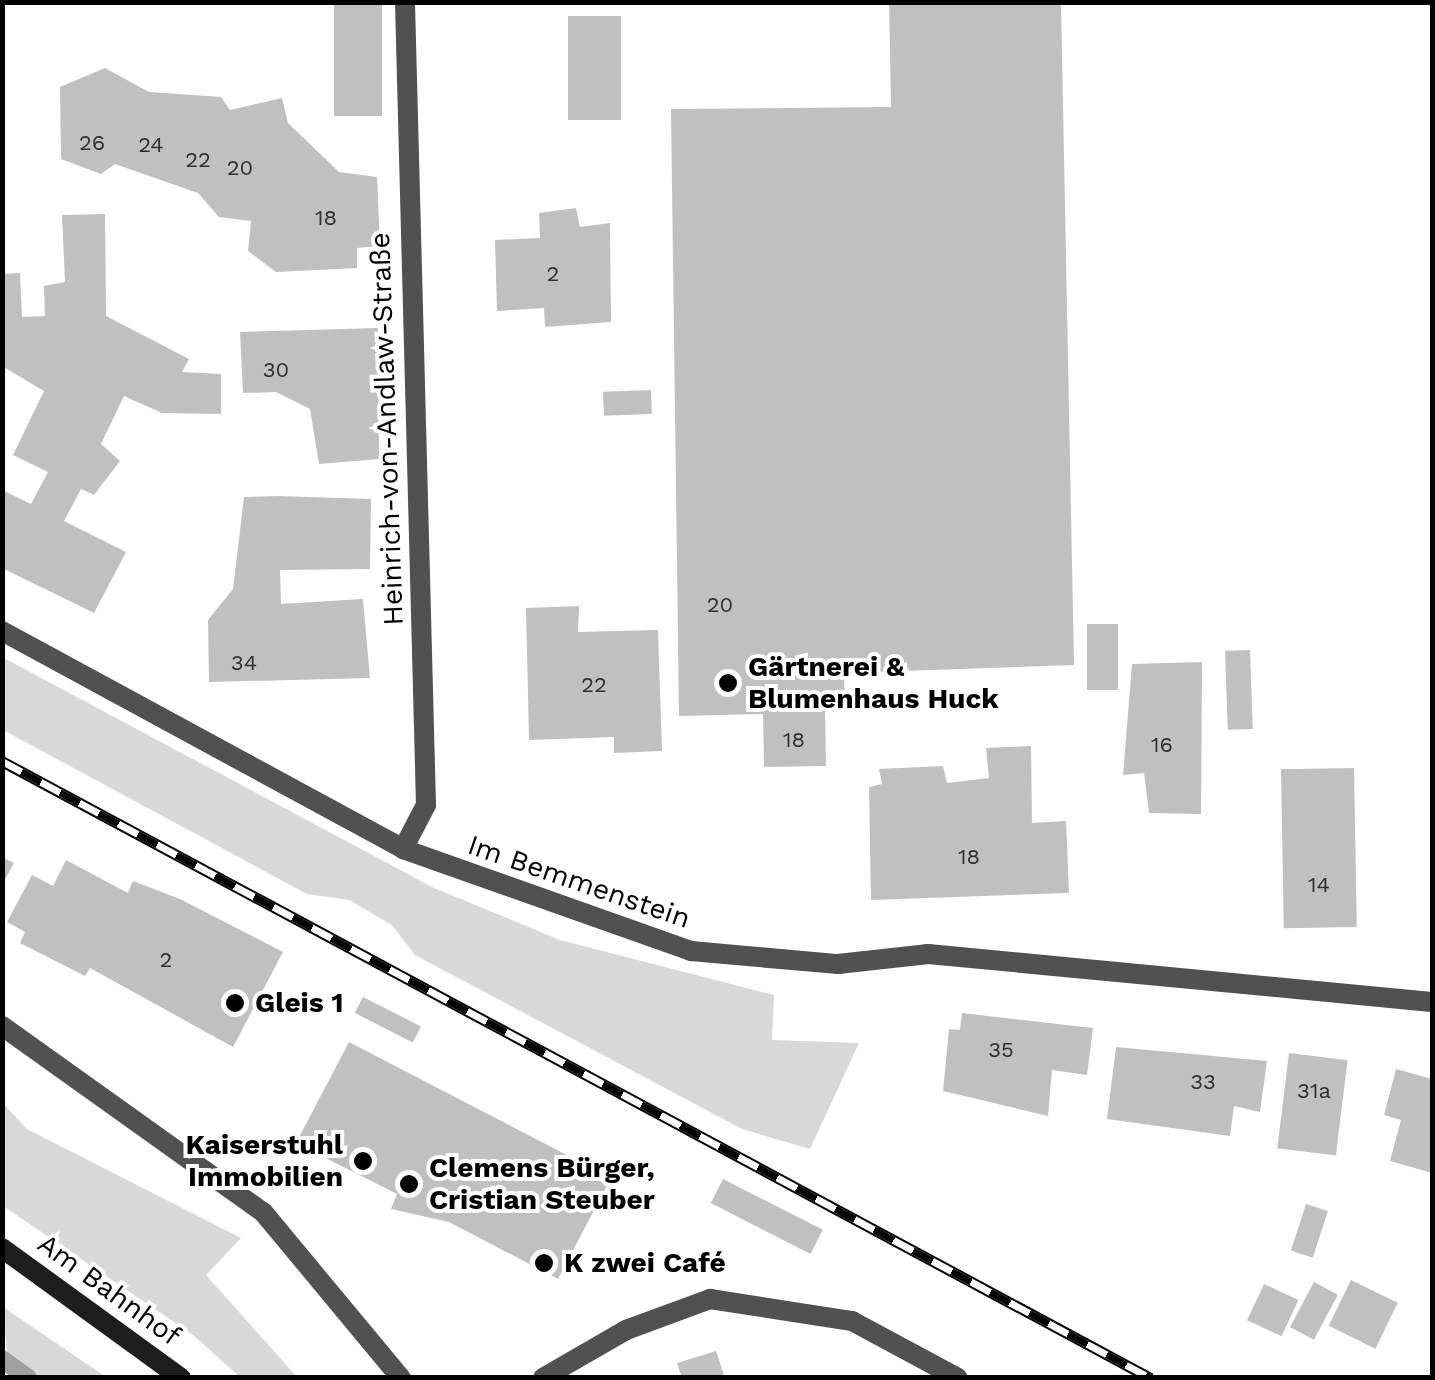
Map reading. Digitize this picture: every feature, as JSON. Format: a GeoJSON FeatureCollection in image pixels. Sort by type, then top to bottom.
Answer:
{"type":"FeatureCollection","features":[{"type":"Feature","properties":{"kind":"main road","name":"Am Bahnhof"},"geometry":{"type":"LineString","coordinates":[[2,1248],[181,1378]]}},
{"type":"Feature","properties":{"kind":"street","name":"Heinrich-von-Andlaw-Straße"},"geometry":{"type":"LineString","coordinates":[[403,848],[426,805],[405,2]]}},
{"type":"Feature","properties":{"kind":"street","name":"Im Bemmenstein"},"geometry":{"type":"LineString","coordinates":[[2,632],[403,848],[691,951],[838,964],[928,954],[1432,1002]]}},
{"type":"Feature","properties":{"kind":"street"},"geometry":{"type":"LineString","coordinates":[[2,1026],[263,1212],[402,1378]]}},
{"type":"Feature","properties":{"kind":"street"},"geometry":{"type":"LineString","coordinates":[[543,1378],[626,1330],[710,1299],[852,1322],[958,1378]]}},
{"type":"Feature","properties":{"kind":"shaded area"},"geometry":{"type":"Polygon","coordinates":[[[2,657],[434,888],[560,940],[774,995],[772,1040],[859,1043],[810,1149],[742,1129],[415,955],[392,925],[349,900],[307,894],[3,730],[2,657]]]}},
{"type":"Feature","properties":{"kind":"shaded area"},"geometry":{"type":"Polygon","coordinates":[[[2,1102],[27,1129],[241,1238],[206,1275],[297,1377],[240,1377],[193,1335],[3,1206],[2,1102]]]}},
{"type":"Feature","properties":{"kind":"shaded area"},"geometry":{"type":"Polygon","coordinates":[[[3,1307],[106,1377],[9,1377],[3,1307]]]}},
{"type":"Feature","properties":{"kind":"building"},"geometry":{"type":"Polygon","coordinates":[[[334,2],[382,2],[382,116],[334,116],[334,2]]]}},
{"type":"Feature","properties":{"kind":"building"},"geometry":{"type":"Polygon","coordinates":[[[889,2],[1061,2],[1074,665],[844,673],[845,712],[825,712],[826,766],[764,767],[763,714],[679,716],[671,109],[891,107],[889,2]]]}},
{"type":"Feature","properties":{"kind":"building"},"geometry":{"type":"Polygon","coordinates":[[[568,16],[621,16],[621,120],[568,120],[568,16]]]}},
{"type":"Feature","properties":{"kind":"building"},"geometry":{"type":"Polygon","coordinates":[[[105,68],[149,92],[221,97],[230,110],[282,98],[288,123],[339,172],[377,177],[380,246],[357,248],[357,268],[276,272],[248,251],[251,221],[219,217],[198,193],[115,164],[101,174],[61,159],[60,87],[105,68]]]}},
{"type":"Feature","properties":{"kind":"building"},"geometry":{"type":"Polygon","coordinates":[[[576,208],[580,227],[610,223],[611,322],[545,327],[544,308],[497,311],[495,240],[540,238],[539,213],[576,208]]]}},
{"type":"Feature","properties":{"kind":"building"},"geometry":{"type":"Polygon","coordinates":[[[105,214],[106,316],[189,359],[182,372],[221,374],[221,414],[162,413],[124,396],[101,444],[120,461],[94,495],[81,489],[64,521],[126,552],[94,613],[2,568],[2,490],[31,504],[48,472],[13,455],[44,391],[2,366],[2,274],[20,273],[22,317],[45,316],[44,286],[65,282],[62,215],[105,214]]]}},
{"type":"Feature","properties":{"kind":"building"},"geometry":{"type":"Polygon","coordinates":[[[378,328],[379,459],[319,464],[310,409],[276,392],[243,393],[240,332],[378,328]]]}},
{"type":"Feature","properties":{"kind":"building"},"geometry":{"type":"Polygon","coordinates":[[[651,390],[652,414],[604,416],[603,392],[651,390]]]}},
{"type":"Feature","properties":{"kind":"building"},"geometry":{"type":"Polygon","coordinates":[[[244,497],[371,499],[370,569],[280,570],[281,604],[363,599],[370,678],[209,682],[208,620],[233,589],[244,497]]]}},
{"type":"Feature","properties":{"kind":"building"},"geometry":{"type":"Polygon","coordinates":[[[579,606],[578,632],[658,630],[662,751],[614,753],[614,737],[529,740],[526,608],[579,606]]]}},
{"type":"Feature","properties":{"kind":"building"},"geometry":{"type":"Polygon","coordinates":[[[1087,624],[1118,624],[1118,690],[1087,690],[1087,624]]]}},
{"type":"Feature","properties":{"kind":"building"},"geometry":{"type":"Polygon","coordinates":[[[1250,650],[1253,729],[1228,730],[1225,651],[1250,650]]]}},
{"type":"Feature","properties":{"kind":"building"},"geometry":{"type":"Polygon","coordinates":[[[1202,662],[1201,814],[1149,813],[1144,773],[1123,775],[1132,664],[1202,662]]]}},
{"type":"Feature","properties":{"kind":"building"},"geometry":{"type":"Polygon","coordinates":[[[1031,746],[1032,823],[1066,821],[1069,893],[871,900],[869,787],[882,784],[879,769],[943,766],[947,783],[989,778],[986,748],[1031,746]]]}},
{"type":"Feature","properties":{"kind":"building"},"geometry":{"type":"Polygon","coordinates":[[[1354,768],[1357,927],[1284,928],[1281,769],[1354,768]]]}},
{"type":"Feature","properties":{"kind":"building"},"geometry":{"type":"Polygon","coordinates":[[[2,857],[14,863],[2,885],[2,857]]]}},
{"type":"Feature","properties":{"kind":"building"},"geometry":{"type":"Polygon","coordinates":[[[66,860],[128,893],[133,881],[180,899],[283,952],[233,1047],[90,968],[85,976],[20,943],[25,932],[7,922],[32,875],[53,886],[66,860]]]}},
{"type":"Feature","properties":{"kind":"building"},"geometry":{"type":"Polygon","coordinates":[[[363,997],[421,1027],[413,1043],[355,1013],[363,997]]]}},
{"type":"Feature","properties":{"kind":"building"},"geometry":{"type":"Polygon","coordinates":[[[962,1013],[1093,1028],[1087,1075],[1052,1070],[1048,1116],[943,1091],[949,1029],[960,1030],[962,1013]]]}},
{"type":"Feature","properties":{"kind":"building"},"geometry":{"type":"Polygon","coordinates":[[[349,1042],[611,1178],[558,1279],[449,1222],[391,1209],[397,1194],[296,1143],[349,1042]]]}},
{"type":"Feature","properties":{"kind":"building"},"geometry":{"type":"Polygon","coordinates":[[[1116,1047],[1267,1061],[1260,1112],[1234,1106],[1230,1136],[1107,1119],[1116,1047]]]}},
{"type":"Feature","properties":{"kind":"building"},"geometry":{"type":"Polygon","coordinates":[[[1289,1053],[1348,1060],[1336,1155],[1277,1148],[1289,1053]]]}},
{"type":"Feature","properties":{"kind":"building"},"geometry":{"type":"Polygon","coordinates":[[[1396,1069],[1432,1079],[1432,1173],[1390,1161],[1401,1120],[1384,1115],[1396,1069]]]}},
{"type":"Feature","properties":{"kind":"building"},"geometry":{"type":"Polygon","coordinates":[[[723,1179],[823,1230],[811,1254],[711,1203],[723,1179]]]}},
{"type":"Feature","properties":{"kind":"building"},"geometry":{"type":"Polygon","coordinates":[[[1306,1204],[1328,1211],[1313,1258],[1291,1251],[1306,1204]]]}},
{"type":"Feature","properties":{"kind":"building"},"geometry":{"type":"Polygon","coordinates":[[[1351,1280],[1398,1303],[1375,1349],[1329,1326],[1351,1280]]]}},
{"type":"Feature","properties":{"kind":"building"},"geometry":{"type":"Polygon","coordinates":[[[1314,1282],[1338,1295],[1314,1340],[1290,1327],[1314,1282]]]}},
{"type":"Feature","properties":{"kind":"building"},"geometry":{"type":"Polygon","coordinates":[[[1264,1284],[1298,1300],[1282,1336],[1247,1320],[1264,1284]]]}},
{"type":"Feature","properties":{"kind":"building"},"geometry":{"type":"Polygon","coordinates":[[[716,1351],[725,1378],[682,1378],[677,1363],[716,1351]]]}},
{"type":"Feature","properties":{"kind":"waterway"},"geometry":{"type":"LineString","coordinates":[[2,1359],[28,1378]]}},
{"type":"Feature","properties":{"kind":"railway"},"geometry":{"type":"LineString","coordinates":[[2,761],[1151,1378]]}},
{"type":"Feature","properties":{"kind":"place","name":"Gärtnerei & Blumenhaus Huck"},"geometry":{"type":"Point","coordinates":[728,683]}},
{"type":"Feature","properties":{"kind":"place","name":"Gleis 1"},"geometry":{"type":"Point","coordinates":[235,1003]}},
{"type":"Feature","properties":{"kind":"place","name":"Kaiserstuhl Immobilien"},"geometry":{"type":"Point","coordinates":[363,1161]}},
{"type":"Feature","properties":{"kind":"place","name":"Clemens Bürger, Cristian Steuber"},"geometry":{"type":"Point","coordinates":[409,1184]}},
{"type":"Feature","properties":{"kind":"place","name":"K zwei Café"},"geometry":{"type":"Point","coordinates":[544,1263]}}]}
